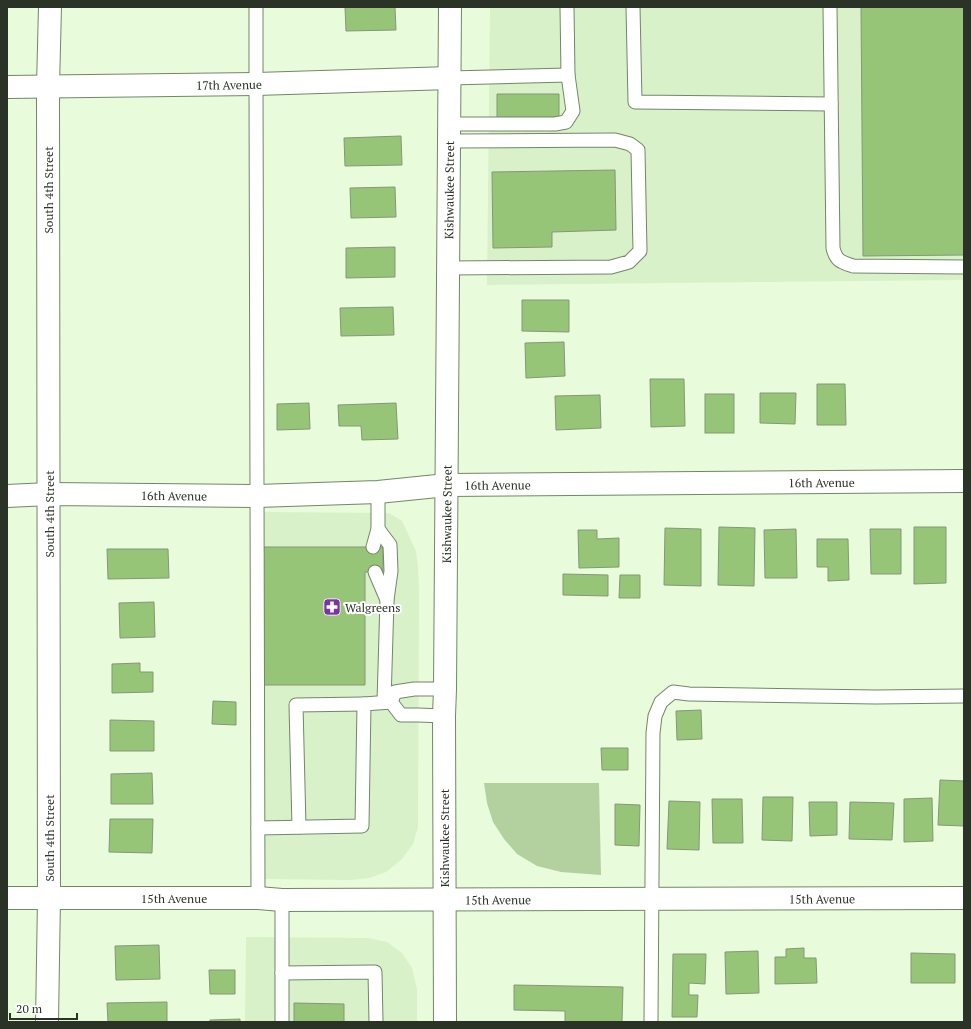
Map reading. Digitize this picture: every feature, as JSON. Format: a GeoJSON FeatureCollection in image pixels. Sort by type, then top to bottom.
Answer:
{"type":"FeatureCollection","features":[{"type":"Feature","properties":{"kind":"street","name":"South 4th Street"},"geometry":{"type":"LineString","coordinates":[[47,1022],[49,898],[48,86],[50,7]]}},
{"type":"Feature","properties":{"kind":"street","name":"Kishwaukee Street"},"geometry":{"type":"LineString","coordinates":[[445,1022],[444,716],[450,7]]}},
{"type":"Feature","properties":{"kind":"street","name":"17th Avenue"},"geometry":{"type":"LineString","coordinates":[[7,87],[256,84],[450,78]]}},
{"type":"Feature","properties":{"kind":"street","name":"16th Avenue"},"geometry":{"type":"LineString","coordinates":[[7,496],[49,494],[257,496],[378,492],[447,485],[964,481]]}},
{"type":"Feature","properties":{"kind":"street","name":"15th Avenue"},"geometry":{"type":"LineString","coordinates":[[7,898],[258,898],[282,900],[964,898]]}},
{"type":"Feature","properties":{"kind":"lane"},"geometry":{"type":"LineString","coordinates":[[256,7],[258,898]]}},
{"type":"Feature","properties":{"kind":"lane"},"geometry":{"type":"LineString","coordinates":[[450,132],[566,122],[572,111],[568,75],[567,7]]}},
{"type":"Feature","properties":{"kind":"lane"},"geometry":{"type":"LineString","coordinates":[[633,7],[635,102],[831,104]]}},
{"type":"Feature","properties":{"kind":"lane"},"geometry":{"type":"LineString","coordinates":[[830,7],[833,248],[835,256],[841,262],[853,266],[964,267]]}},
{"type":"Feature","properties":{"kind":"lane"},"geometry":{"type":"LineString","coordinates":[[450,78],[568,75]]}},
{"type":"Feature","properties":{"kind":"lane"},"geometry":{"type":"LineString","coordinates":[[448,268],[612,267],[629,262],[640,251],[638,150],[630,144],[615,140],[450,132]]}},
{"type":"Feature","properties":{"kind":"lane"},"geometry":{"type":"LineString","coordinates":[[373,547],[378,529],[378,492]]}},
{"type":"Feature","properties":{"kind":"lane"},"geometry":{"type":"LineString","coordinates":[[378,529],[390,545],[391,571],[387,600],[387,702],[401,715],[444,716]]}},
{"type":"Feature","properties":{"kind":"lane"},"geometry":{"type":"LineString","coordinates":[[375,572],[387,600]]}},
{"type":"Feature","properties":{"kind":"lane"},"geometry":{"type":"LineString","coordinates":[[299,827],[296,705],[364,704],[387,702],[395,692],[414,689],[445,689]]}},
{"type":"Feature","properties":{"kind":"lane"},"geometry":{"type":"LineString","coordinates":[[651,1022],[653,733],[655,716],[661,702],[673,692],[689,694],[876,697],[964,696]]}},
{"type":"Feature","properties":{"kind":"lane"},"geometry":{"type":"LineString","coordinates":[[258,828],[362,826],[364,704]]}},
{"type":"Feature","properties":{"kind":"lane"},"geometry":{"type":"LineString","coordinates":[[282,900],[282,1022]]}},
{"type":"Feature","properties":{"kind":"lane"},"geometry":{"type":"LineString","coordinates":[[282,973],[375,972],[376,1022]]}},
{"type":"Feature","properties":{"kind":"shaded area"},"geometry":{"type":"Polygon","coordinates":[[[490,7],[964,7],[964,280],[487,285],[490,7]]]}},
{"type":"Feature","properties":{"kind":"shaded area"},"geometry":{"type":"Polygon","coordinates":[[[263,512],[389,513],[402,521],[416,551],[419,591],[418,827],[413,844],[402,859],[386,872],[369,878],[350,880],[264,879],[263,512]]]}},
{"type":"Feature","properties":{"kind":"shaded area"},"geometry":{"type":"Polygon","coordinates":[[[484,783],[599,783],[601,875],[561,872],[537,866],[517,854],[504,839],[493,822],[487,803],[484,783]]]}},
{"type":"Feature","properties":{"kind":"shaded area"},"geometry":{"type":"Polygon","coordinates":[[[246,937],[368,938],[387,942],[402,953],[412,968],[417,989],[417,1022],[245,1022],[246,937]]]}},
{"type":"Feature","properties":{"kind":"building"},"geometry":{"type":"Polygon","coordinates":[[[345,7],[395,7],[396,30],[346,31],[345,7]]]}},
{"type":"Feature","properties":{"kind":"building"},"geometry":{"type":"Polygon","coordinates":[[[861,7],[964,7],[964,255],[863,256],[861,7]]]}},
{"type":"Feature","properties":{"kind":"building"},"geometry":{"type":"Polygon","coordinates":[[[497,94],[559,94],[559,122],[497,121],[497,94]]]}},
{"type":"Feature","properties":{"kind":"building"},"geometry":{"type":"Polygon","coordinates":[[[401,136],[402,165],[345,166],[344,138],[401,136]]]}},
{"type":"Feature","properties":{"kind":"building"},"geometry":{"type":"Polygon","coordinates":[[[615,170],[616,230],[552,232],[552,247],[493,248],[492,172],[615,170]]]}},
{"type":"Feature","properties":{"kind":"building"},"geometry":{"type":"Polygon","coordinates":[[[395,187],[396,217],[351,218],[350,188],[395,187]]]}},
{"type":"Feature","properties":{"kind":"building"},"geometry":{"type":"Polygon","coordinates":[[[395,247],[395,277],[346,278],[346,248],[395,247]]]}},
{"type":"Feature","properties":{"kind":"building"},"geometry":{"type":"Polygon","coordinates":[[[522,300],[569,300],[569,332],[522,331],[522,300]]]}},
{"type":"Feature","properties":{"kind":"building"},"geometry":{"type":"Polygon","coordinates":[[[393,307],[394,335],[341,336],[340,308],[393,307]]]}},
{"type":"Feature","properties":{"kind":"building"},"geometry":{"type":"Polygon","coordinates":[[[564,342],[565,376],[526,378],[525,343],[564,342]]]}},
{"type":"Feature","properties":{"kind":"building"},"geometry":{"type":"Polygon","coordinates":[[[650,379],[684,379],[685,426],[651,427],[650,379]]]}},
{"type":"Feature","properties":{"kind":"building"},"geometry":{"type":"Polygon","coordinates":[[[817,384],[845,384],[846,425],[817,425],[817,384]]]}},
{"type":"Feature","properties":{"kind":"building"},"geometry":{"type":"Polygon","coordinates":[[[760,393],[796,393],[795,424],[760,423],[760,393]]]}},
{"type":"Feature","properties":{"kind":"building"},"geometry":{"type":"Polygon","coordinates":[[[705,394],[734,394],[734,433],[705,433],[705,394]]]}},
{"type":"Feature","properties":{"kind":"building"},"geometry":{"type":"Polygon","coordinates":[[[600,395],[601,428],[556,430],[555,396],[600,395]]]}},
{"type":"Feature","properties":{"kind":"building"},"geometry":{"type":"Polygon","coordinates":[[[309,403],[310,429],[277,430],[277,404],[309,403]]]}},
{"type":"Feature","properties":{"kind":"building"},"geometry":{"type":"Polygon","coordinates":[[[396,403],[398,439],[362,440],[361,426],[339,426],[338,405],[396,403]]]}},
{"type":"Feature","properties":{"kind":"building"},"geometry":{"type":"Polygon","coordinates":[[[719,527],[755,528],[754,586],[718,585],[719,527]]]}},
{"type":"Feature","properties":{"kind":"building"},"geometry":{"type":"Polygon","coordinates":[[[914,527],[946,527],[946,583],[914,584],[914,527]]]}},
{"type":"Feature","properties":{"kind":"building"},"geometry":{"type":"Polygon","coordinates":[[[665,528],[701,529],[701,586],[664,585],[665,528]]]}},
{"type":"Feature","properties":{"kind":"building"},"geometry":{"type":"Polygon","coordinates":[[[796,529],[797,578],[765,578],[764,530],[796,529]]]}},
{"type":"Feature","properties":{"kind":"building"},"geometry":{"type":"Polygon","coordinates":[[[870,529],[901,529],[901,574],[871,574],[870,529]]]}},
{"type":"Feature","properties":{"kind":"building"},"geometry":{"type":"Polygon","coordinates":[[[578,530],[597,530],[597,539],[619,538],[619,567],[579,568],[578,530]]]}},
{"type":"Feature","properties":{"kind":"building"},"geometry":{"type":"Polygon","coordinates":[[[817,539],[848,539],[849,580],[828,581],[828,567],[817,567],[817,539]]]}},
{"type":"Feature","properties":{"kind":"building"},"geometry":{"type":"Polygon","coordinates":[[[261,547],[383,547],[383,572],[365,572],[365,685],[261,685],[261,547]]]}},
{"type":"Feature","properties":{"kind":"building"},"geometry":{"type":"Polygon","coordinates":[[[107,549],[168,549],[169,578],[108,579],[107,549]]]}},
{"type":"Feature","properties":{"kind":"building"},"geometry":{"type":"Polygon","coordinates":[[[563,574],[608,575],[608,596],[563,595],[563,574]]]}},
{"type":"Feature","properties":{"kind":"building"},"geometry":{"type":"Polygon","coordinates":[[[620,575],[640,575],[640,598],[619,598],[620,575]]]}},
{"type":"Feature","properties":{"kind":"building"},"geometry":{"type":"Polygon","coordinates":[[[154,602],[155,637],[120,638],[119,603],[154,602]]]}},
{"type":"Feature","properties":{"kind":"building"},"geometry":{"type":"Polygon","coordinates":[[[140,663],[140,672],[153,672],[153,692],[112,693],[112,664],[140,663]]]}},
{"type":"Feature","properties":{"kind":"building"},"geometry":{"type":"Polygon","coordinates":[[[213,701],[236,702],[236,725],[212,724],[213,701]]]}},
{"type":"Feature","properties":{"kind":"building"},"geometry":{"type":"Polygon","coordinates":[[[701,710],[702,739],[677,740],[676,711],[701,710]]]}},
{"type":"Feature","properties":{"kind":"building"},"geometry":{"type":"Polygon","coordinates":[[[110,720],[154,721],[154,751],[110,751],[110,720]]]}},
{"type":"Feature","properties":{"kind":"building"},"geometry":{"type":"Polygon","coordinates":[[[601,748],[628,748],[628,770],[602,770],[601,748]]]}},
{"type":"Feature","properties":{"kind":"building"},"geometry":{"type":"Polygon","coordinates":[[[152,773],[153,804],[111,804],[111,774],[152,773]]]}},
{"type":"Feature","properties":{"kind":"building"},"geometry":{"type":"Polygon","coordinates":[[[940,780],[964,781],[964,826],[938,825],[940,780]]]}},
{"type":"Feature","properties":{"kind":"building"},"geometry":{"type":"Polygon","coordinates":[[[763,797],[793,797],[792,841],[762,840],[763,797]]]}},
{"type":"Feature","properties":{"kind":"building"},"geometry":{"type":"Polygon","coordinates":[[[932,798],[933,841],[904,842],[904,799],[932,798]]]}},
{"type":"Feature","properties":{"kind":"building"},"geometry":{"type":"Polygon","coordinates":[[[712,799],[742,799],[743,843],[713,843],[712,799]]]}},
{"type":"Feature","properties":{"kind":"building"},"geometry":{"type":"Polygon","coordinates":[[[669,801],[700,802],[699,850],[667,849],[669,801]]]}},
{"type":"Feature","properties":{"kind":"building"},"geometry":{"type":"Polygon","coordinates":[[[809,802],[837,802],[837,835],[810,836],[809,802]]]}},
{"type":"Feature","properties":{"kind":"building"},"geometry":{"type":"Polygon","coordinates":[[[850,802],[894,803],[892,840],[849,839],[850,802]]]}},
{"type":"Feature","properties":{"kind":"building"},"geometry":{"type":"Polygon","coordinates":[[[615,804],[640,805],[639,846],[615,845],[615,804]]]}},
{"type":"Feature","properties":{"kind":"building"},"geometry":{"type":"Polygon","coordinates":[[[110,819],[153,819],[152,853],[109,852],[110,819]]]}},
{"type":"Feature","properties":{"kind":"building"},"geometry":{"type":"Polygon","coordinates":[[[159,945],[160,979],[116,980],[115,946],[159,945]]]}},
{"type":"Feature","properties":{"kind":"building"},"geometry":{"type":"Polygon","coordinates":[[[804,948],[804,958],[816,958],[817,983],[775,984],[775,957],[786,957],[786,949],[804,948]]]}},
{"type":"Feature","properties":{"kind":"building"},"geometry":{"type":"Polygon","coordinates":[[[758,951],[759,993],[726,994],[725,952],[758,951]]]}},
{"type":"Feature","properties":{"kind":"building"},"geometry":{"type":"Polygon","coordinates":[[[911,953],[955,954],[955,983],[911,983],[911,953]]]}},
{"type":"Feature","properties":{"kind":"building"},"geometry":{"type":"Polygon","coordinates":[[[673,954],[706,954],[705,984],[689,983],[689,995],[698,995],[697,1017],[672,1017],[673,954]]]}},
{"type":"Feature","properties":{"kind":"building"},"geometry":{"type":"Polygon","coordinates":[[[209,970],[235,970],[235,994],[210,994],[209,970]]]}},
{"type":"Feature","properties":{"kind":"building"},"geometry":{"type":"Polygon","coordinates":[[[514,985],[623,987],[622,1022],[565,1022],[565,1011],[514,1010],[514,985]]]}},
{"type":"Feature","properties":{"kind":"building"},"geometry":{"type":"Polygon","coordinates":[[[167,1002],[167,1022],[108,1022],[107,1003],[167,1002]]]}},
{"type":"Feature","properties":{"kind":"building"},"geometry":{"type":"Polygon","coordinates":[[[294,1003],[344,1004],[344,1022],[294,1022],[294,1003]]]}},
{"type":"Feature","properties":{"kind":"building"},"geometry":{"type":"Polygon","coordinates":[[[240,1019],[240,1022],[210,1022],[210,1020],[240,1019]]]}},
{"type":"Feature","properties":{"kind":"place","name":"Walgreens"},"geometry":{"type":"Point","coordinates":[332,607]}}]}
